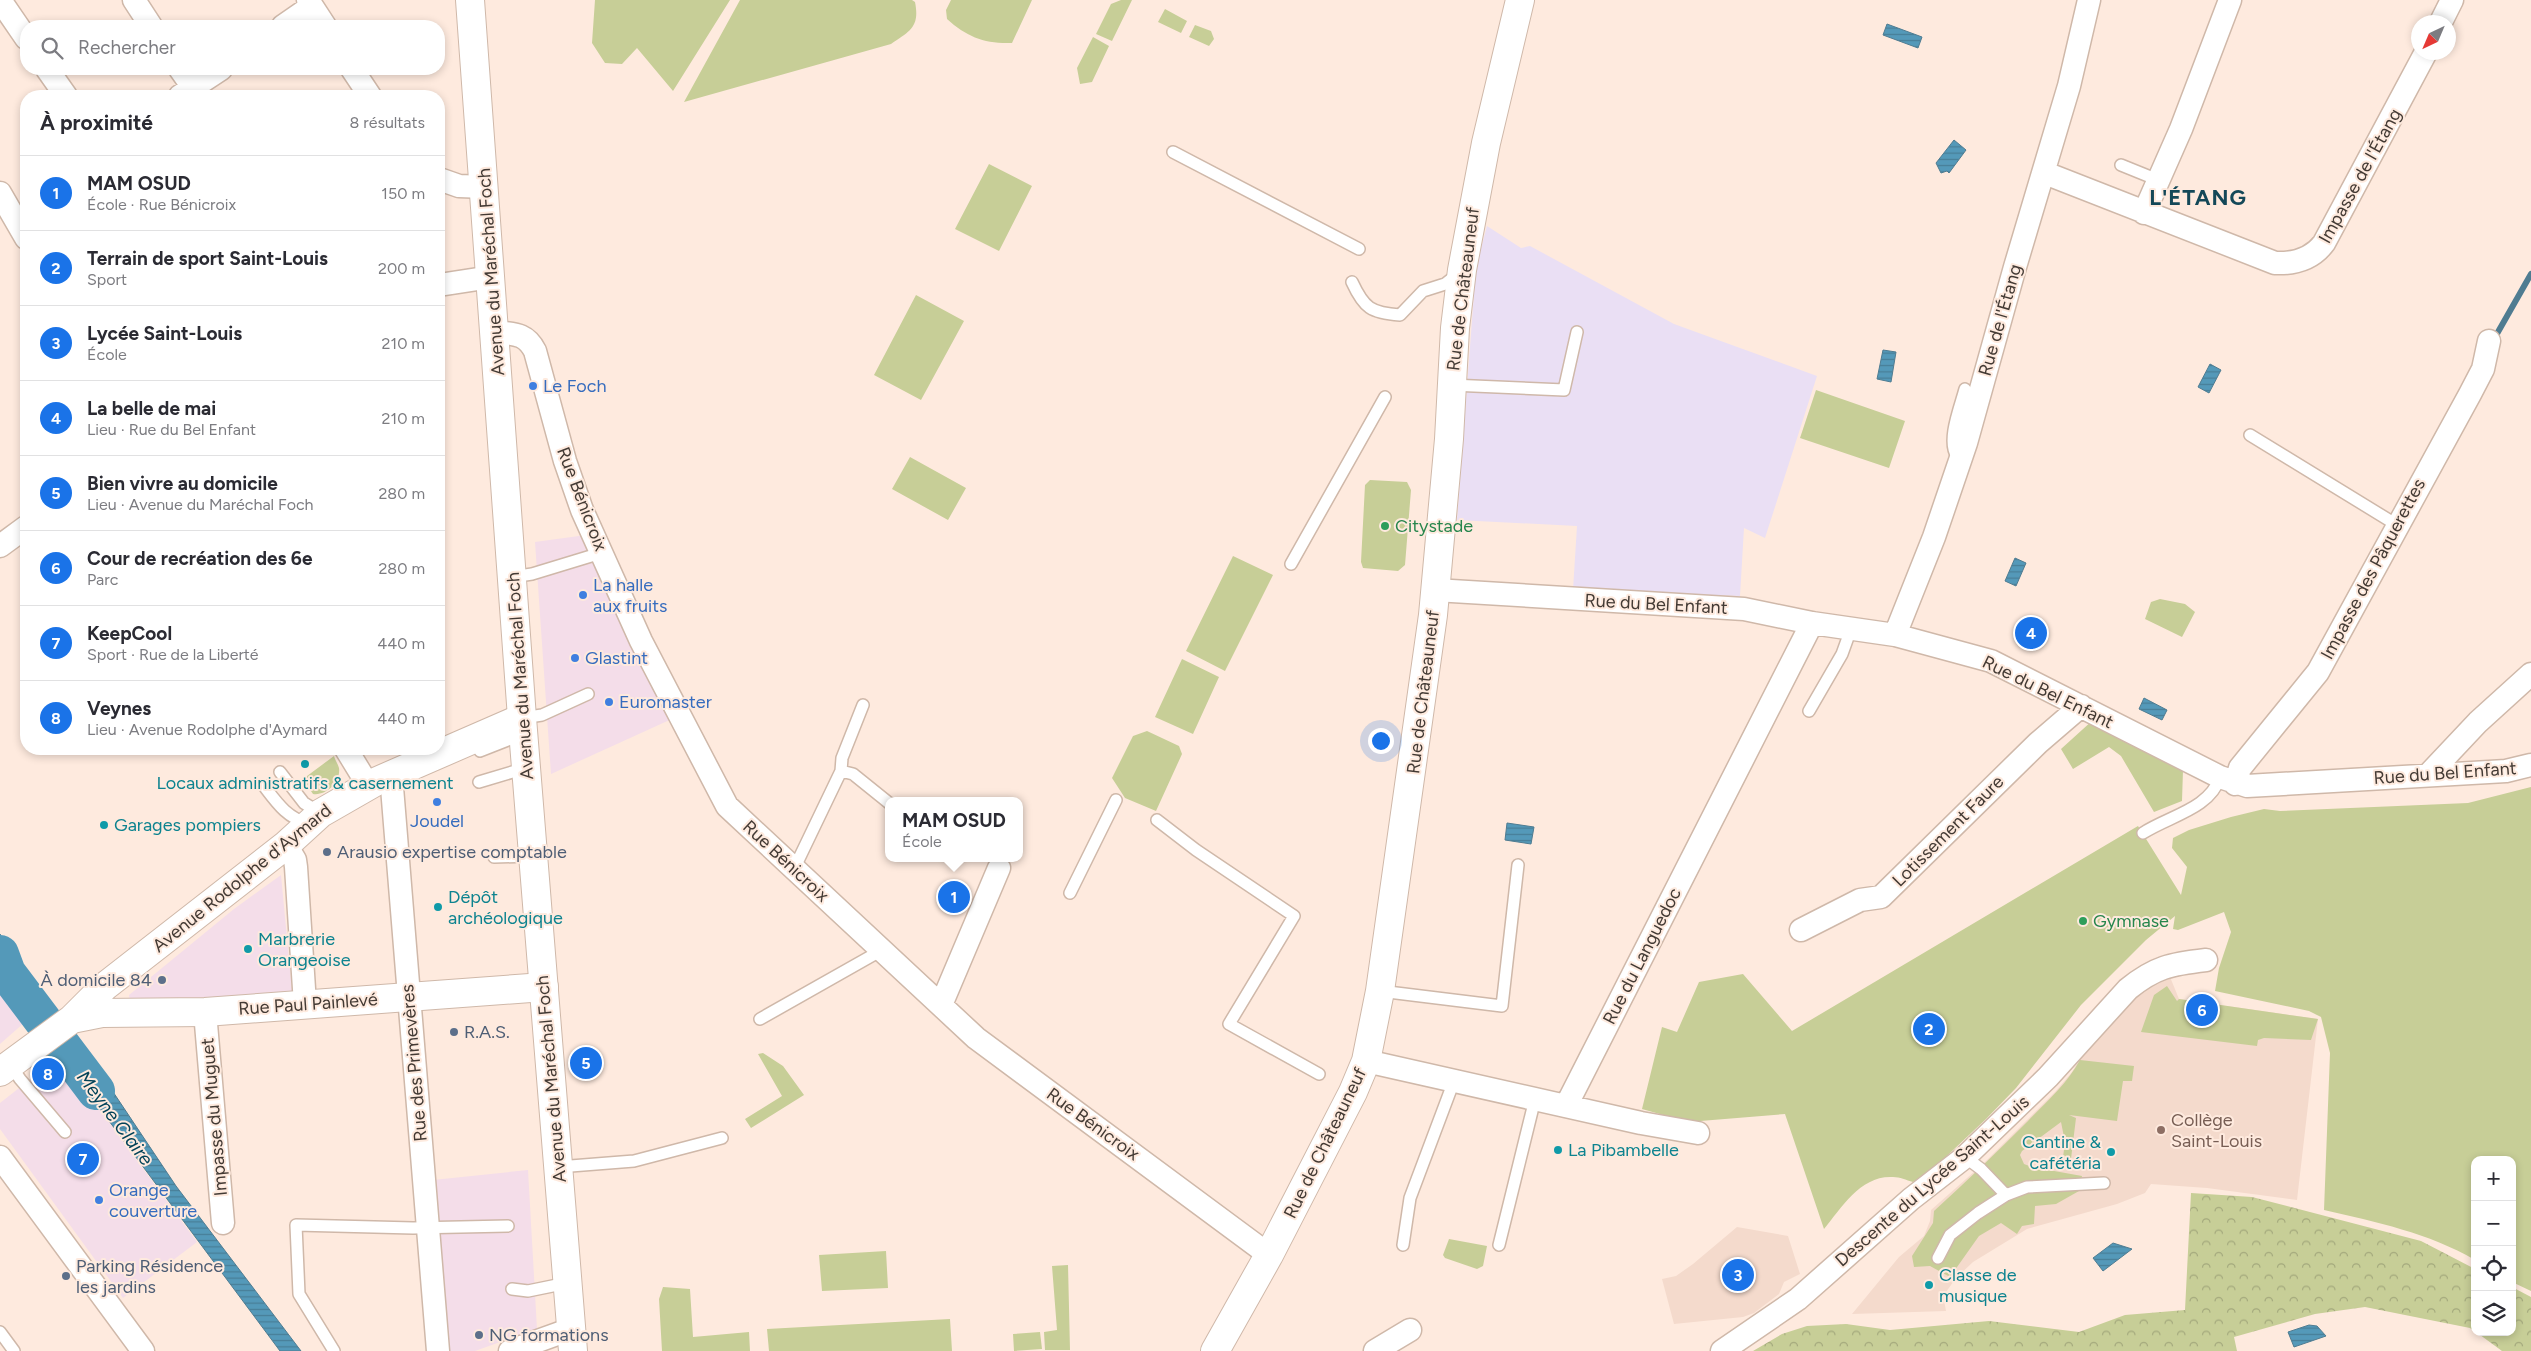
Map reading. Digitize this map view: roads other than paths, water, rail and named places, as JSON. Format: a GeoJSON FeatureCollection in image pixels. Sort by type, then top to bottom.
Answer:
{"type":"FeatureCollection","features":[{"type":"Feature","properties":{"kind":"main road","name":"Avenue du Maréchal Foch"},"geometry":{"type":"LineString","coordinates":[[470,0],[492,277],[526,768],[572,1340]]}},
{"type":"Feature","properties":{"kind":"main road","name":"Rue de Châteauneuf"},"geometry":{"type":"LineString","coordinates":[[1216,1351],[1353,1092],[1366,1060],[1380,991],[1414,764],[1435,590],[1455,328],[1462,270],[1486,143],[1520,0]]}},
{"type":"Feature","properties":{"kind":"main road","name":"Avenue Rodolphe d'Aymard"},"geometry":{"type":"LineString","coordinates":[[103,1000],[286,845],[323,817],[383,788],[523,726]]}},
{"type":"Feature","properties":{"kind":"main road","name":"Rue Paul Painlevé"},"geometry":{"type":"LineString","coordinates":[[5,1068],[42,1039],[103,1000],[205,1012],[544,987]]}},
{"type":"Feature","properties":{"kind":"street"},"geometry":{"type":"LineString","coordinates":[[0,0],[20,29]]}},
{"type":"Feature","properties":{"kind":"street"},"geometry":{"type":"LineString","coordinates":[[134,0],[147,20]]}},
{"type":"Feature","properties":{"kind":"street","name":"Rue de l'Étang"},"geometry":{"type":"LineString","coordinates":[[1896,635],[1934,537],[1960,460],[2014,267],[2045,173],[2069,86],[2089,0]]}},
{"type":"Feature","properties":{"kind":"street"},"geometry":{"type":"LineString","coordinates":[[2144,212],[2181,129],[2230,0]]}},
{"type":"Feature","properties":{"kind":"street"},"geometry":{"type":"LineString","coordinates":[[2444,15],[2452,0]]}},
{"type":"Feature","properties":{"kind":"street"},"geometry":{"type":"LineString","coordinates":[[290,20],[310,3],[321,20]]}},
{"type":"Feature","properties":{"kind":"street","name":"Impasse de l'Étang"},"geometry":{"type":"LineString","coordinates":[[2045,173],[2275,263],[2296,263],[2318,251],[2324,243],[2422,60]]}},
{"type":"Feature","properties":{"kind":"street"},"geometry":{"type":"LineString","coordinates":[[51,75],[62,90]]}},
{"type":"Feature","properties":{"kind":"street"},"geometry":{"type":"LineString","coordinates":[[183,75],[190,90]]}},
{"type":"Feature","properties":{"kind":"street"},"geometry":{"type":"LineString","coordinates":[[195,90],[213,75]]}},
{"type":"Feature","properties":{"kind":"street"},"geometry":{"type":"LineString","coordinates":[[356,75],[366,90]]}},
{"type":"Feature","properties":{"kind":"street"},"geometry":{"type":"LineString","coordinates":[[445,181],[459,186],[485,187]]}},
{"type":"Feature","properties":{"kind":"street"},"geometry":{"type":"LineString","coordinates":[[0,193],[20,228]]}},
{"type":"Feature","properties":{"kind":"street"},"geometry":{"type":"LineString","coordinates":[[445,284],[492,277]]}},
{"type":"Feature","properties":{"kind":"street","name":"Rue Bénicroix"},"geometry":{"type":"LineString","coordinates":[[496,332],[520,334],[531,342],[565,461],[582,510],[641,640],[727,806],[976,1038],[1269,1254]]}},
{"type":"Feature","properties":{"kind":"street","name":"Impasse des Pâquerettes"},"geometry":{"type":"LineString","coordinates":[[2227,780],[2240,768],[2318,672],[2478,377],[2489,341]]}},
{"type":"Feature","properties":{"kind":"street"},"geometry":{"type":"LineString","coordinates":[[0,546],[20,531]]}},
{"type":"Feature","properties":{"kind":"street","name":"Rue du Bel Enfant"},"geometry":{"type":"LineString","coordinates":[[1435,590],[1744,609],[1812,623],[1896,635],[1991,661],[2227,780],[2262,786],[2429,774],[2506,771],[2531,765]]}},
{"type":"Feature","properties":{"kind":"street","name":"Rue du Languedoc"},"geometry":{"type":"LineString","coordinates":[[1566,1106],[1812,623]]}},
{"type":"Feature","properties":{"kind":"street"},"geometry":{"type":"LineString","coordinates":[[2429,774],[2478,722],[2531,674]]}},
{"type":"Feature","properties":{"kind":"street","name":"Lotissement Faure"},"geometry":{"type":"LineString","coordinates":[[1801,930],[1860,900],[1881,897],[2038,743],[2081,706]]}},
{"type":"Feature","properties":{"kind":"street"},"geometry":{"type":"LineString","coordinates":[[352,755],[383,788]]}},
{"type":"Feature","properties":{"kind":"street","name":"Rue des Primevères"},"geometry":{"type":"LineString","coordinates":[[383,788],[413,1025],[438,1351]]}},
{"type":"Feature","properties":{"kind":"street"},"geometry":{"type":"LineString","coordinates":[[286,845],[296,867],[305,1004]]}},
{"type":"Feature","properties":{"kind":"street"},"geometry":{"type":"LineString","coordinates":[[941,1005],[999,868]]}},
{"type":"Feature","properties":{"kind":"street","name":"Descente du Lycée Saint-Louis"},"geometry":{"type":"LineString","coordinates":[[1722,1351],[1798,1299],[1911,1199],[1964,1157],[2048,1077],[2128,989],[2146,974],[2164,966],[2206,960]]}},
{"type":"Feature","properties":{"kind":"street","name":"Impasse du Muguet"},"geometry":{"type":"LineString","coordinates":[[205,1012],[223,1223]]}},
{"type":"Feature","properties":{"kind":"street"},"geometry":{"type":"LineString","coordinates":[[1366,1060],[1566,1106],[1698,1132]]}},
{"type":"Feature","properties":{"kind":"street"},"geometry":{"type":"LineString","coordinates":[[0,1157],[143,1351]]}},
{"type":"Feature","properties":{"kind":"street"},"geometry":{"type":"LineString","coordinates":[[1375,1351],[1410,1330]]}},
{"type":"Feature","properties":{"kind":"street"},"geometry":{"type":"LineString","coordinates":[[510,1351],[572,1340]]}},
{"type":"Feature","properties":{"kind":"lane"},"geometry":{"type":"LineString","coordinates":[[1173,152],[1359,249]]}},
{"type":"Feature","properties":{"kind":"lane"},"geometry":{"type":"LineString","coordinates":[[2121,165],[2158,180]]}},
{"type":"Feature","properties":{"kind":"lane"},"geometry":{"type":"LineString","coordinates":[[1352,282],[1361,302],[1378,314],[1400,315],[1423,291],[1445,284],[1462,270]]}},
{"type":"Feature","properties":{"kind":"lane"},"geometry":{"type":"LineString","coordinates":[[1451,385],[1564,390],[1577,332]]}},
{"type":"Feature","properties":{"kind":"lane"},"geometry":{"type":"LineString","coordinates":[[1960,460],[1955,452],[1954,430],[1965,389]]}},
{"type":"Feature","properties":{"kind":"lane"},"geometry":{"type":"LineString","coordinates":[[1291,564],[1385,397]]}},
{"type":"Feature","properties":{"kind":"lane"},"geometry":{"type":"LineString","coordinates":[[2250,435],[2397,525]]}},
{"type":"Feature","properties":{"kind":"lane"},"geometry":{"type":"LineString","coordinates":[[512,577],[532,574],[602,553]]}},
{"type":"Feature","properties":{"kind":"lane"},"geometry":{"type":"LineString","coordinates":[[1809,711],[1842,654],[1851,629]]}},
{"type":"Feature","properties":{"kind":"lane"},"geometry":{"type":"LineString","coordinates":[[465,757],[542,715],[588,694]]}},
{"type":"Feature","properties":{"kind":"lane"},"geometry":{"type":"LineString","coordinates":[[794,869],[841,771],[842,758],[863,705]]}},
{"type":"Feature","properties":{"kind":"lane"},"geometry":{"type":"LineString","coordinates":[[479,782],[526,768]]}},
{"type":"Feature","properties":{"kind":"lane"},"geometry":{"type":"LineString","coordinates":[[841,771],[853,774],[885,801]]}},
{"type":"Feature","properties":{"kind":"lane"},"geometry":{"type":"LineString","coordinates":[[280,772],[304,803],[323,817]]}},
{"type":"Feature","properties":{"kind":"lane"},"geometry":{"type":"LineString","coordinates":[[2143,833],[2206,800],[2227,780]]}},
{"type":"Feature","properties":{"kind":"lane"},"geometry":{"type":"LineString","coordinates":[[264,786],[281,808],[323,817]]}},
{"type":"Feature","properties":{"kind":"lane"},"geometry":{"type":"LineString","coordinates":[[1070,893],[1116,800]]}},
{"type":"Feature","properties":{"kind":"lane"},"geometry":{"type":"LineString","coordinates":[[1157,820],[1196,850],[1294,916],[1229,1024],[1319,1074]]}},
{"type":"Feature","properties":{"kind":"lane"},"geometry":{"type":"LineString","coordinates":[[494,856],[533,856]]}},
{"type":"Feature","properties":{"kind":"lane"},"geometry":{"type":"LineString","coordinates":[[1380,991],[1502,1006],[1518,865]]}},
{"type":"Feature","properties":{"kind":"lane"},"geometry":{"type":"LineString","coordinates":[[760,1019],[882,950]]}},
{"type":"Feature","properties":{"kind":"lane"},"geometry":{"type":"LineString","coordinates":[[5,1068],[20,1079],[65,1132]]}},
{"type":"Feature","properties":{"kind":"lane"},"geometry":{"type":"LineString","coordinates":[[1403,1244],[1410,1198],[1454,1081]]}},
{"type":"Feature","properties":{"kind":"lane"},"geometry":{"type":"LineString","coordinates":[[1499,1245],[1535,1099]]}},
{"type":"Feature","properties":{"kind":"lane"},"geometry":{"type":"LineString","coordinates":[[558,1167],[634,1161],[722,1138]]}},
{"type":"Feature","properties":{"kind":"lane"},"geometry":{"type":"LineString","coordinates":[[1964,1157],[1980,1169],[2006,1195]]}},
{"type":"Feature","properties":{"kind":"lane"},"geometry":{"type":"LineString","coordinates":[[1938,1258],[1950,1235],[2006,1195],[2028,1186],[2104,1183]]}},
{"type":"Feature","properties":{"kind":"lane"},"geometry":{"type":"LineString","coordinates":[[334,1351],[299,1294],[296,1225],[508,1226]]}},
{"type":"Feature","properties":{"kind":"lane"},"geometry":{"type":"LineString","coordinates":[[512,1289],[528,1291],[567,1283]]}},
{"type":"Feature","properties":{"kind":"lane"},"geometry":{"type":"LineString","coordinates":[[0,1332],[14,1351]]}},
{"type":"Feature","properties":{"kind":"water"},"geometry":{"type":"Polygon","coordinates":[[[1887,24],[1922,37],[1918,48],[1883,35],[1887,24]]]}},
{"type":"Feature","properties":{"kind":"water"},"geometry":{"type":"Polygon","coordinates":[[[1954,140],[1966,150],[1949,173],[1947,171],[1941,173],[1936,163],[1954,140]]]}},
{"type":"Feature","properties":{"kind":"water"},"geometry":{"type":"Polygon","coordinates":[[[1883,350],[1896,352],[1891,382],[1877,379],[1883,350]]]}},
{"type":"Feature","properties":{"kind":"water"},"geometry":{"type":"Polygon","coordinates":[[[2210,364],[2221,370],[2209,393],[2198,387],[2210,364]]]}},
{"type":"Feature","properties":{"kind":"water"},"geometry":{"type":"Polygon","coordinates":[[[2015,558],[2026,563],[2016,586],[2005,581],[2015,558]]]}},
{"type":"Feature","properties":{"kind":"water"},"geometry":{"type":"Polygon","coordinates":[[[2144,698],[2167,710],[2162,720],[2139,709],[2144,698]]]}},
{"type":"Feature","properties":{"kind":"water"},"geometry":{"type":"Polygon","coordinates":[[[1507,823],[1534,827],[1531,844],[1505,840],[1507,823]]]}},
{"type":"Feature","properties":{"kind":"water"},"geometry":{"type":"Polygon","coordinates":[[[0,934],[6,952],[45,1009],[30,1021],[0,977],[0,934]]]}},
{"type":"Feature","properties":{"kind":"water"},"geometry":{"type":"Polygon","coordinates":[[[79,1041],[176,1186],[301,1351],[280,1351],[60,1055],[79,1041]]]}},
{"type":"Feature","properties":{"kind":"water"},"geometry":{"type":"Polygon","coordinates":[[[2113,1243],[2132,1249],[2103,1271],[2093,1258],[2113,1243]]]}},
{"type":"Feature","properties":{"kind":"water"},"geometry":{"type":"Polygon","coordinates":[[[2309,1325],[2317,1326],[2326,1336],[2294,1347],[2288,1332],[2309,1325]]]}},
{"type":"Feature","properties":{"kind":"waterway"},"geometry":{"type":"LineString","coordinates":[[2494,339],[2531,274]]}},
{"type":"Feature","properties":{"kind":"waterway","name":"Meyne Claire"},"geometry":{"type":"LineString","coordinates":[[0,954],[7,973],[96,1091]]}},
{"type":"Feature","properties":{"kind":"place","name":"Le Foch"},"geometry":{"type":"Point","coordinates":[533,386]}},
{"type":"Feature","properties":{"kind":"place","name":"Citystade"},"geometry":{"type":"Point","coordinates":[1385,526]}},
{"type":"Feature","properties":{"kind":"place","name":"La halle aux fruits"},"geometry":{"type":"Point","coordinates":[583,595]}},
{"type":"Feature","properties":{"kind":"place","name":"La belle de mai"},"geometry":{"type":"Point","coordinates":[2031,633]}},
{"type":"Feature","properties":{"kind":"place","name":"Glastint"},"geometry":{"type":"Point","coordinates":[575,658]}},
{"type":"Feature","properties":{"kind":"place","name":"Euromaster"},"geometry":{"type":"Point","coordinates":[609,702]}},
{"type":"Feature","properties":{"kind":"place","name":"Locaux administratifs & casernement"},"geometry":{"type":"Point","coordinates":[305,764]}},
{"type":"Feature","properties":{"kind":"place","name":"Joudel"},"geometry":{"type":"Point","coordinates":[437,802]}},
{"type":"Feature","properties":{"kind":"place","name":"Garages pompiers"},"geometry":{"type":"Point","coordinates":[104,825]}},
{"type":"Feature","properties":{"kind":"place","name":"Arausio expertise comptable"},"geometry":{"type":"Point","coordinates":[327,852]}},
{"type":"Feature","properties":{"kind":"place","name":"MAM OSUD"},"geometry":{"type":"Point","coordinates":[954,897]}},
{"type":"Feature","properties":{"kind":"place","name":"Dépôt archéologique"},"geometry":{"type":"Point","coordinates":[438,907]}},
{"type":"Feature","properties":{"kind":"place","name":"Gymnase"},"geometry":{"type":"Point","coordinates":[2083,921]}},
{"type":"Feature","properties":{"kind":"place","name":"Marbrerie Orangeoise"},"geometry":{"type":"Point","coordinates":[248,949]}},
{"type":"Feature","properties":{"kind":"place","name":"À domicile 84"},"geometry":{"type":"Point","coordinates":[162,980]}},
{"type":"Feature","properties":{"kind":"place","name":"Cour de recréation des 6e"},"geometry":{"type":"Point","coordinates":[2202,1010]}},
{"type":"Feature","properties":{"kind":"place","name":"Terrain de sport Saint-Louis"},"geometry":{"type":"Point","coordinates":[1929,1029]}},
{"type":"Feature","properties":{"kind":"place","name":"R.A.S."},"geometry":{"type":"Point","coordinates":[454,1032]}},
{"type":"Feature","properties":{"kind":"place","name":"Bien vivre au domicile"},"geometry":{"type":"Point","coordinates":[586,1063]}},
{"type":"Feature","properties":{"kind":"place","name":"Veynes"},"geometry":{"type":"Point","coordinates":[48,1074]}},
{"type":"Feature","properties":{"kind":"place","name":"Collège Saint-Louis"},"geometry":{"type":"Point","coordinates":[2161,1130]}},
{"type":"Feature","properties":{"kind":"place","name":"La Pibambelle"},"geometry":{"type":"Point","coordinates":[1558,1150]}},
{"type":"Feature","properties":{"kind":"place","name":"Cantine & cafétéria"},"geometry":{"type":"Point","coordinates":[2111,1152]}},
{"type":"Feature","properties":{"kind":"place","name":"KeepCool"},"geometry":{"type":"Point","coordinates":[83,1159]}},
{"type":"Feature","properties":{"kind":"place","name":"Orange couverture"},"geometry":{"type":"Point","coordinates":[99,1200]}},
{"type":"Feature","properties":{"kind":"place","name":"Lycée Saint-Louis"},"geometry":{"type":"Point","coordinates":[1738,1275]}},
{"type":"Feature","properties":{"kind":"place","name":"Parking Résidence les jardins"},"geometry":{"type":"Point","coordinates":[66,1276]}},
{"type":"Feature","properties":{"kind":"place","name":"Classe de musique"},"geometry":{"type":"Point","coordinates":[1929,1285]}},
{"type":"Feature","properties":{"kind":"place","name":"NG formations"},"geometry":{"type":"Point","coordinates":[479,1335]}},
{"type":"Feature","properties":{"kind":"district","name":"L'ÉTANG"},"geometry":{"type":"Point","coordinates":[2198,197]}}]}
